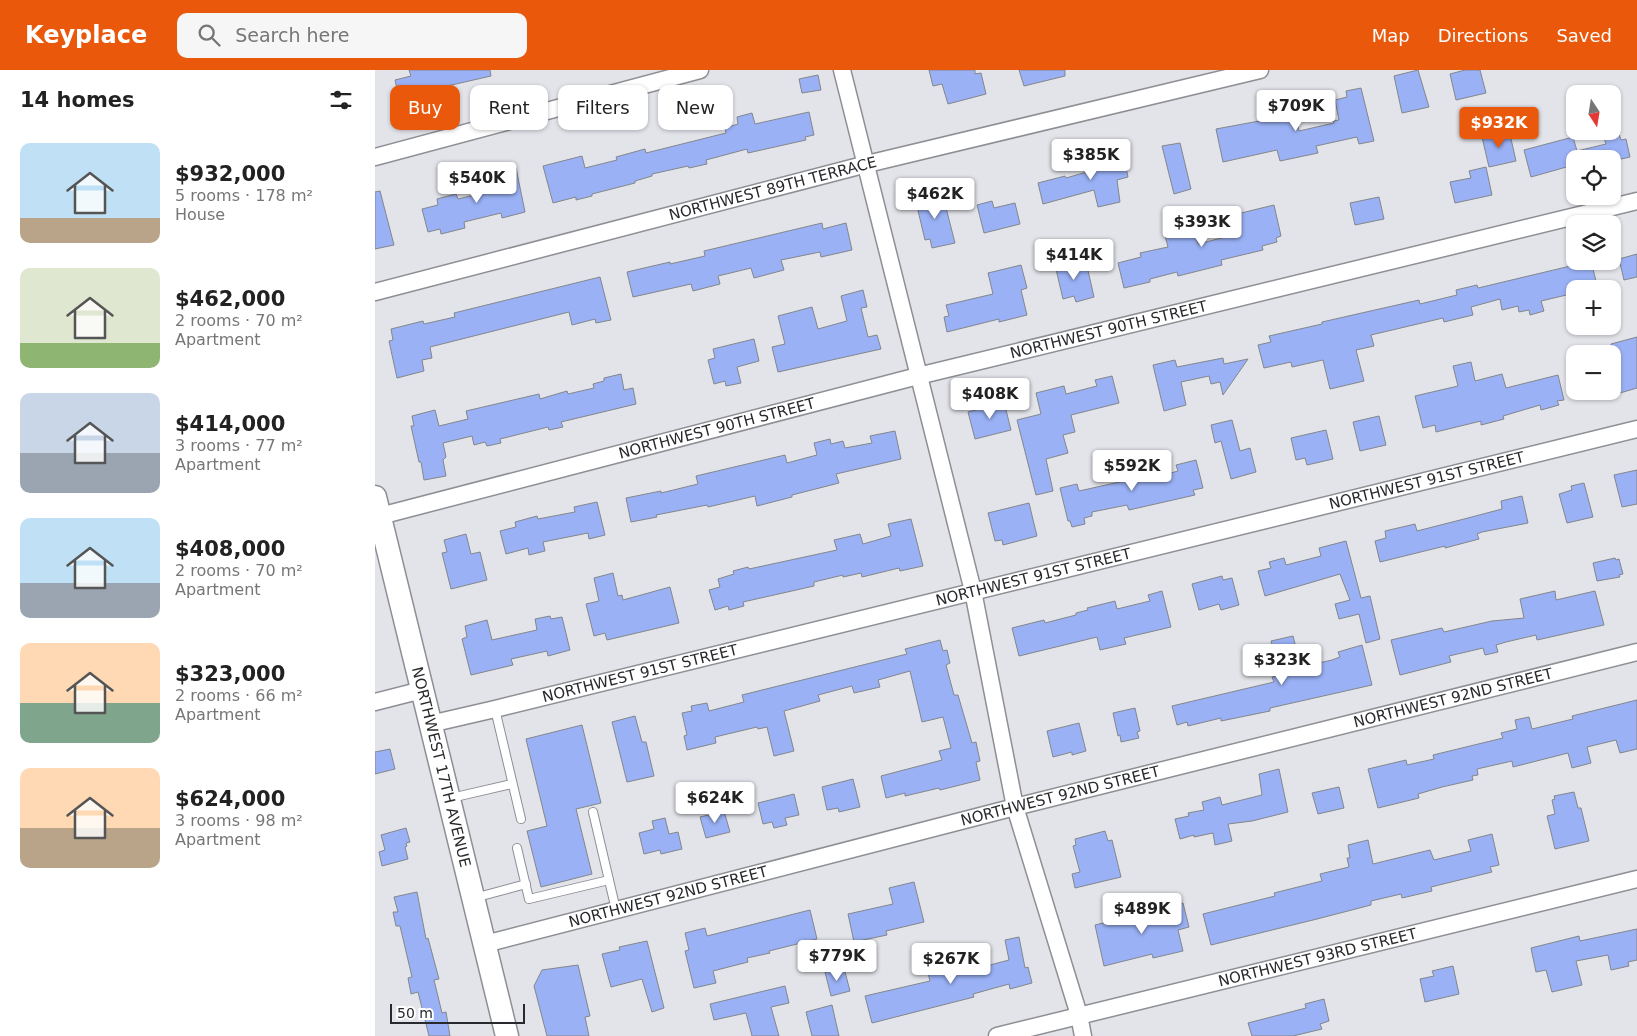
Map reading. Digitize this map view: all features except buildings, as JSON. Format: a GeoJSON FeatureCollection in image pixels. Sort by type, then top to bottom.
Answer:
{"type":"FeatureCollection","features":[{"type":"Feature","properties":{"kind":"main road","name":"NORTHWEST 17TH AVENUE"},"geometry":{"type":"LineString","coordinates":[[377,506],[507,1036]]}},
{"type":"Feature","properties":{"kind":"street"},"geometry":{"type":"LineString","coordinates":[[375,157],[700,70]]}},
{"type":"Feature","properties":{"kind":"street"},"geometry":{"type":"LineString","coordinates":[[843,70],[973,591],[1015,807],[1079,1015],[1083,1036]]}},
{"type":"Feature","properties":{"kind":"street","name":"NORTHWEST 89TH TERRACE"},"geometry":{"type":"LineString","coordinates":[[375,292],[867,164],[1260,70]]}},
{"type":"Feature","properties":{"kind":"street","name":"NORTHWEST 90TH STREET"},"geometry":{"type":"LineString","coordinates":[[377,506],[1637,201]]}},
{"type":"Feature","properties":{"kind":"street","name":"NORTHWEST 91ST STREET"},"geometry":{"type":"LineString","coordinates":[[431,724],[1637,430]]}},
{"type":"Feature","properties":{"kind":"street","name":"NORTHWEST 92ND STREET"},"geometry":{"type":"LineString","coordinates":[[485,944],[1015,807],[1637,652]]}},
{"type":"Feature","properties":{"kind":"street"},"geometry":{"type":"LineString","coordinates":[[375,702],[422,690]]}},
{"type":"Feature","properties":{"kind":"street","name":"NORTHWEST 93RD STREET"},"geometry":{"type":"LineString","coordinates":[[997,1036],[1637,879]]}},
{"type":"Feature","properties":{"kind":"lane"},"geometry":{"type":"LineString","coordinates":[[495,709],[521,819]]}},
{"type":"Feature","properties":{"kind":"lane"},"geometry":{"type":"LineString","coordinates":[[449,798],[512,784]]}},
{"type":"Feature","properties":{"kind":"lane"},"geometry":{"type":"LineString","coordinates":[[593,812],[616,910]]}},
{"type":"Feature","properties":{"kind":"lane"},"geometry":{"type":"LineString","coordinates":[[517,848],[529,899],[609,880]]}},
{"type":"Feature","properties":{"kind":"lane"},"geometry":{"type":"LineString","coordinates":[[473,898],[526,884]]}}]}
